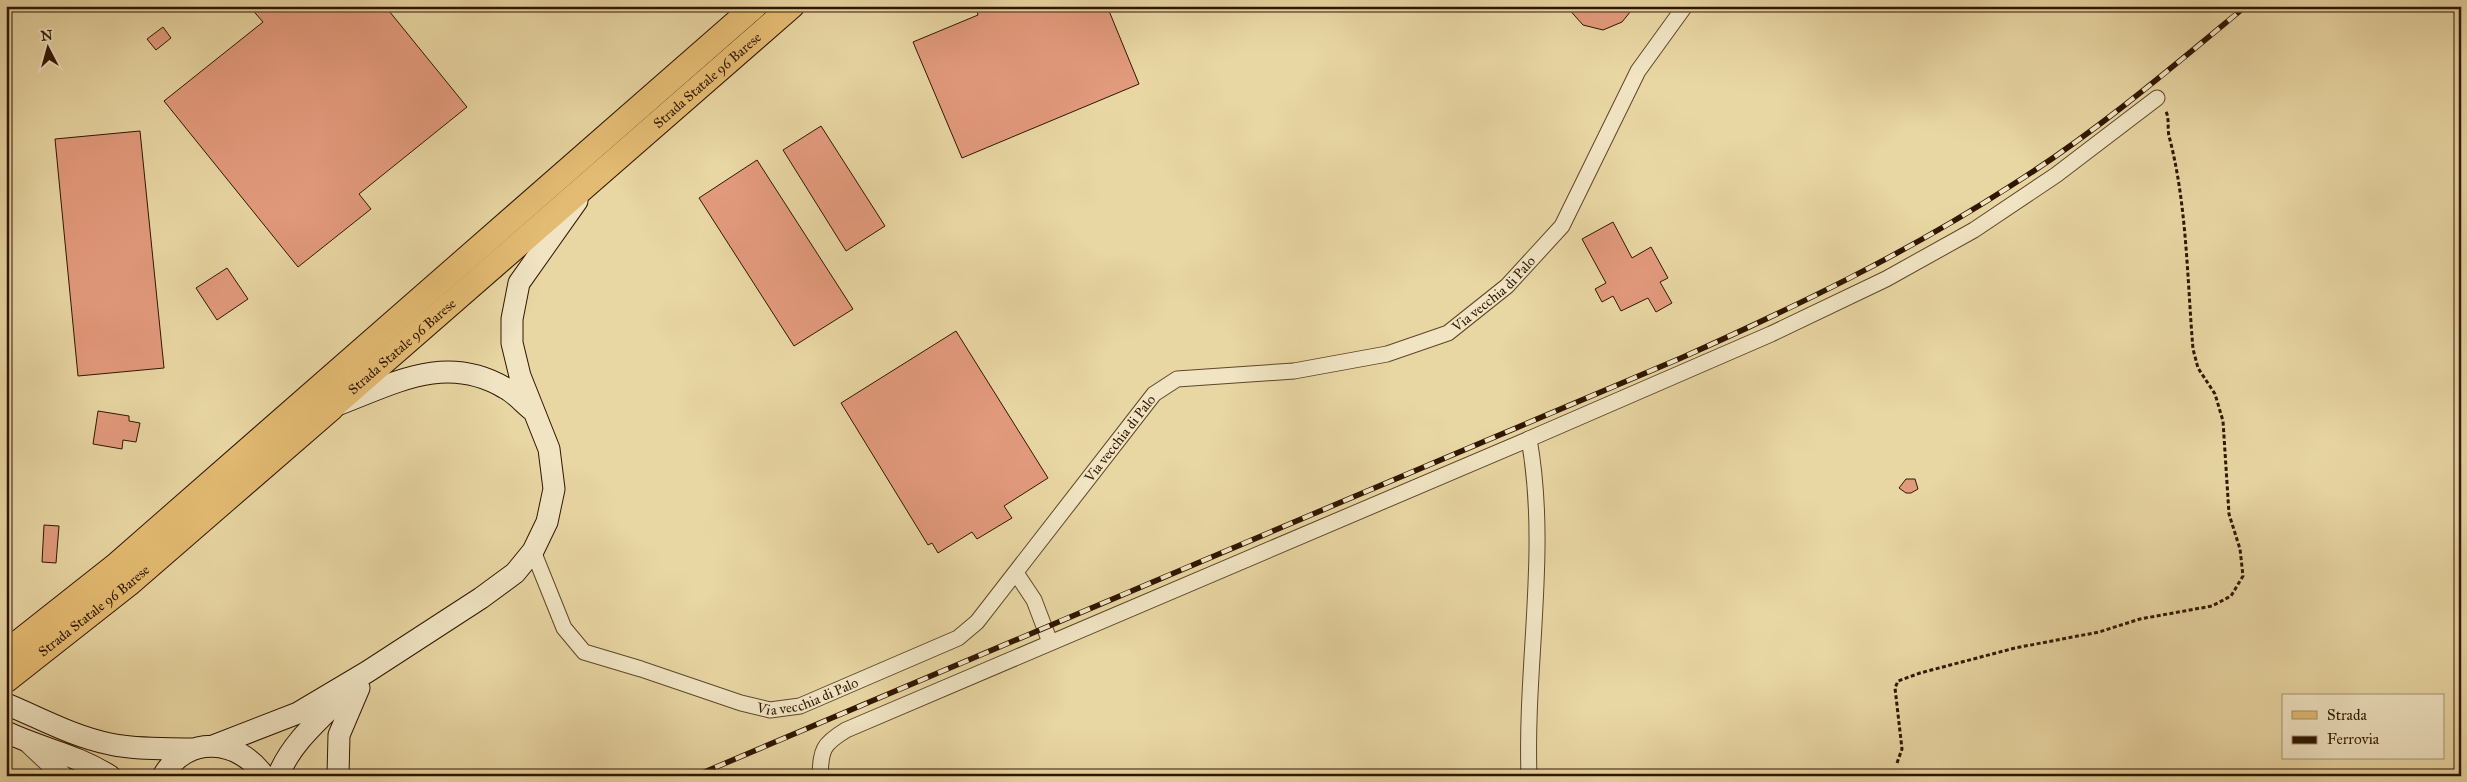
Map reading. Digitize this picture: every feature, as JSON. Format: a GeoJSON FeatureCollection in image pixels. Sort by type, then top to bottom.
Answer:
{"type":"FeatureCollection","features":[{"type":"Feature","properties":{"kind":"highway","name":"Strada Statale 96 Barese"},"geometry":{"type":"LineString","coordinates":[[6,680],[128,584],[330,408]]}},
{"type":"Feature","properties":{"kind":"main road","name":"Strada Statale 96 Barese"},"geometry":{"type":"LineString","coordinates":[[6,652],[115,566],[755,6]]}},
{"type":"Feature","properties":{"kind":"main road","name":"Strada Statale 96 Barese"},"geometry":{"type":"LineString","coordinates":[[330,408],[792,6]]}},
{"type":"Feature","properties":{"kind":"main road"},"geometry":{"type":"LineString","coordinates":[[163,776],[179,757],[298,713],[367,672],[481,598],[515,572],[533,551],[547,522],[554,489],[549,449],[520,376],[512,342],[512,319],[518,284],[588,185]]}},
{"type":"Feature","properties":{"kind":"main road"},"geometry":{"type":"LineString","coordinates":[[330,408],[412,376],[446,370],[477,374],[507,388],[536,414]]}},
{"type":"Feature","properties":{"kind":"main road"},"geometry":{"type":"LineString","coordinates":[[278,776],[288,755],[299,740],[367,672]]}},
{"type":"Feature","properties":{"kind":"main road"},"geometry":{"type":"LineString","coordinates":[[338,776],[339,735],[346,715],[367,672]]}},
{"type":"Feature","properties":{"kind":"main road"},"geometry":{"type":"LineString","coordinates":[[6,704],[88,738],[109,744],[130,747],[229,748],[244,755],[256,765],[264,776]]}},
{"type":"Feature","properties":{"kind":"main road"},"geometry":{"type":"LineString","coordinates":[[6,732],[27,742],[68,753],[110,776]]}},
{"type":"Feature","properties":{"kind":"street","name":"Via vecchia di Palo"},"geometry":{"type":"LineString","coordinates":[[533,551],[564,628],[584,652],[741,703],[770,710],[800,706],[958,638],[977,622],[1154,394],[1177,378],[1294,371],[1387,354],[1448,333],[1507,286],[1562,226],[1638,71],[1685,6]]}},
{"type":"Feature","properties":{"kind":"street"},"geometry":{"type":"LineString","coordinates":[[820,776],[821,754],[828,741],[846,730],[1529,439],[1771,334],[1886,279],[1974,230],[2056,175],[2157,98]]}},
{"type":"Feature","properties":{"kind":"street"},"geometry":{"type":"LineString","coordinates":[[1529,439],[1534,469],[1536,589],[1527,731],[1529,776]]}},
{"type":"Feature","properties":{"kind":"street"},"geometry":{"type":"LineString","coordinates":[[1016,573],[1034,600],[1050,642]]}},
{"type":"Feature","properties":{"kind":"street"},"geometry":{"type":"LineString","coordinates":[[27,742],[63,776]]}},
{"type":"Feature","properties":{"kind":"path"},"geometry":{"type":"LineString","coordinates":[[1897,763],[1902,749],[1895,688],[1898,681],[1920,673],[2015,648],[2098,632],[2140,619],[2212,606],[2231,596],[2243,576],[2240,549],[2229,514],[2223,421],[2215,394],[2198,368],[2194,349],[2174,150],[2169,134],[2168,114],[2157,98]]}},
{"type":"Feature","properties":{"kind":"building"},"geometry":{"type":"Polygon","coordinates":[[[249,6],[385,6],[467,107],[359,194],[371,209],[298,267],[164,101],[263,22],[249,6]]]}},
{"type":"Feature","properties":{"kind":"building"},"geometry":{"type":"Polygon","coordinates":[[[976,6],[1107,6],[1139,84],[962,158],[913,42],[978,15],[976,6]]]}},
{"type":"Feature","properties":{"kind":"building"},"geometry":{"type":"Polygon","coordinates":[[[1566,6],[1635,6],[1622,22],[1603,30],[1583,25],[1566,6]]]}},
{"type":"Feature","properties":{"kind":"building"},"geometry":{"type":"Polygon","coordinates":[[[163,27],[171,38],[156,50],[147,39],[163,27]]]}},
{"type":"Feature","properties":{"kind":"building"},"geometry":{"type":"Polygon","coordinates":[[[821,126],[885,226],[846,251],[783,150],[821,126]]]}},
{"type":"Feature","properties":{"kind":"building"},"geometry":{"type":"Polygon","coordinates":[[[140,131],[164,368],[78,376],[55,139],[140,131]]]}},
{"type":"Feature","properties":{"kind":"building"},"geometry":{"type":"Polygon","coordinates":[[[757,160],[853,309],[794,346],[699,198],[757,160]]]}},
{"type":"Feature","properties":{"kind":"building"},"geometry":{"type":"Polygon","coordinates":[[[1613,222],[1632,258],[1651,247],[1668,278],[1660,282],[1672,303],[1656,312],[1648,298],[1621,311],[1613,296],[1602,302],[1595,289],[1606,283],[1582,239],[1613,222]]]}},
{"type":"Feature","properties":{"kind":"building"},"geometry":{"type":"Polygon","coordinates":[[[227,268],[248,299],[217,320],[196,288],[227,268]]]}},
{"type":"Feature","properties":{"kind":"building"},"geometry":{"type":"Polygon","coordinates":[[[956,331],[1048,478],[1004,506],[1012,518],[977,539],[972,532],[938,553],[932,543],[928,545],[841,403],[956,331]]]}},
{"type":"Feature","properties":{"kind":"building"},"geometry":{"type":"Polygon","coordinates":[[[98,411],[129,416],[129,421],[140,423],[136,442],[123,440],[122,449],[93,444],[98,411]]]}},
{"type":"Feature","properties":{"kind":"building"},"geometry":{"type":"Polygon","coordinates":[[[1906,479],[1915,479],[1918,489],[1911,493],[1906,493],[1899,488],[1906,479]]]}},
{"type":"Feature","properties":{"kind":"building"},"geometry":{"type":"Polygon","coordinates":[[[44,525],[59,526],[56,563],[42,562],[44,525]]]}},
{"type":"Feature","properties":{"kind":"railway"},"geometry":{"type":"LineString","coordinates":[[695,776],[1681,358],[1808,299],[1932,234],[2043,165],[2132,100],[2246,6]]}}]}
